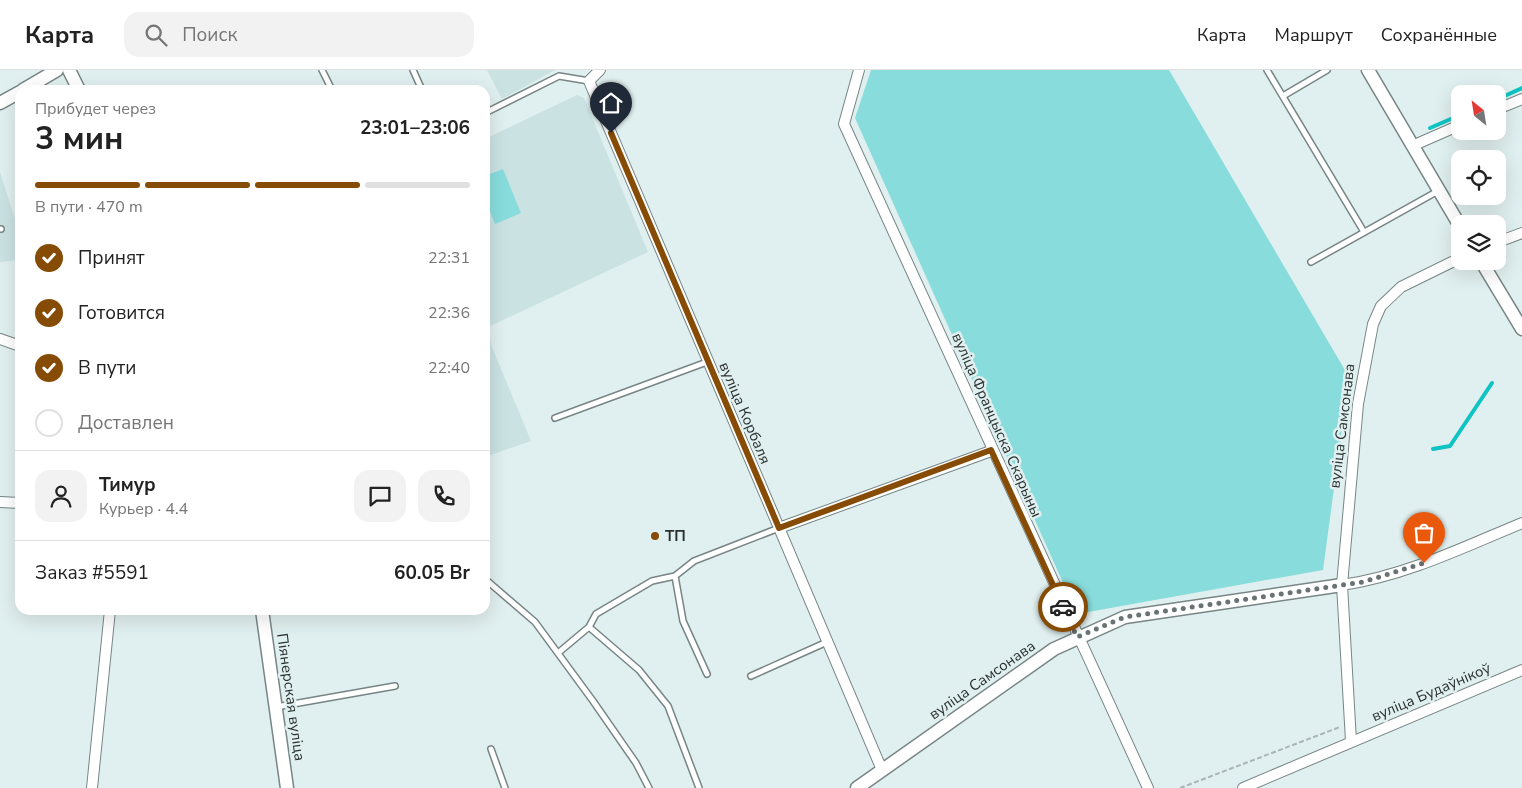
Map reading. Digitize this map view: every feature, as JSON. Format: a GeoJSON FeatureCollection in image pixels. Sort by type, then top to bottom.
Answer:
{"type":"FeatureCollection","features":[{"type":"Feature","properties":{"kind":"street"},"geometry":{"type":"LineString","coordinates":[[31,85],[57,70]]}},
{"type":"Feature","properties":{"kind":"street"},"geometry":{"type":"LineString","coordinates":[[70,70],[77,85]]}},
{"type":"Feature","properties":{"kind":"street"},"geometry":{"type":"LineString","coordinates":[[589,81],[600,70]]}},
{"type":"Feature","properties":{"kind":"street","name":"вуліца Францыска Скарыны"},"geometry":{"type":"LineString","coordinates":[[859,70],[844,124],[991,450],[1148,788]]}},
{"type":"Feature","properties":{"kind":"street"},"geometry":{"type":"LineString","coordinates":[[1368,70],[1453,215]]}},
{"type":"Feature","properties":{"kind":"street","name":"вуліца Корбаля"},"geometry":{"type":"LineString","coordinates":[[589,81],[882,770]]}},
{"type":"Feature","properties":{"kind":"street"},"geometry":{"type":"LineString","coordinates":[[0,104],[15,95]]}},
{"type":"Feature","properties":{"kind":"street"},"geometry":{"type":"LineString","coordinates":[[1506,106],[1522,99]]}},
{"type":"Feature","properties":{"kind":"street"},"geometry":{"type":"LineString","coordinates":[[1412,146],[1451,130]]}},
{"type":"Feature","properties":{"kind":"street"},"geometry":{"type":"LineString","coordinates":[[1506,239],[1522,233]]}},
{"type":"Feature","properties":{"kind":"street","name":"вуліца Самсонава"},"geometry":{"type":"LineString","coordinates":[[1351,741],[1342,585],[1358,404],[1373,324],[1382,306],[1401,287],[1451,262]]}},
{"type":"Feature","properties":{"kind":"street"},"geometry":{"type":"LineString","coordinates":[[1486,270],[1522,329]]}},
{"type":"Feature","properties":{"kind":"street"},"geometry":{"type":"LineString","coordinates":[[0,339],[15,344]]}},
{"type":"Feature","properties":{"kind":"street"},"geometry":{"type":"LineString","coordinates":[[779,528],[991,450]]}},
{"type":"Feature","properties":{"kind":"street"},"geometry":{"type":"LineString","coordinates":[[0,502],[15,503]]}},
{"type":"Feature","properties":{"kind":"street"},"geometry":{"type":"LineString","coordinates":[[1342,585],[1363,582],[1424,563],[1522,523]]}},
{"type":"Feature","properties":{"kind":"street","name":"вуліца Самсонава"},"geometry":{"type":"LineString","coordinates":[[857,788],[1054,649],[1077,637],[1125,617],[1342,585]]}},
{"type":"Feature","properties":{"kind":"street"},"geometry":{"type":"LineString","coordinates":[[92,788],[109,615]]}},
{"type":"Feature","properties":{"kind":"street","name":"Піянерская вуліца"},"geometry":{"type":"LineString","coordinates":[[263,615],[287,788]]}},
{"type":"Feature","properties":{"kind":"street","name":"вуліца Будаўнікоў"},"geometry":{"type":"LineString","coordinates":[[1243,788],[1522,670]]}},
{"type":"Feature","properties":{"kind":"lane"},"geometry":{"type":"LineString","coordinates":[[322,70],[330,85]]}},
{"type":"Feature","properties":{"kind":"lane"},"geometry":{"type":"LineString","coordinates":[[413,70],[420,85]]}},
{"type":"Feature","properties":{"kind":"lane"},"geometry":{"type":"LineString","coordinates":[[1267,70],[1364,232]]}},
{"type":"Feature","properties":{"kind":"lane"},"geometry":{"type":"LineString","coordinates":[[1283,96],[1327,70]]}},
{"type":"Feature","properties":{"kind":"lane"},"geometry":{"type":"LineString","coordinates":[[490,110],[559,76],[589,81]]}},
{"type":"Feature","properties":{"kind":"lane"},"geometry":{"type":"LineString","coordinates":[[1311,262],[1438,190]]}},
{"type":"Feature","properties":{"kind":"lane"},"geometry":{"type":"LineString","coordinates":[[555,418],[707,362]]}},
{"type":"Feature","properties":{"kind":"lane"},"geometry":{"type":"LineString","coordinates":[[558,653],[589,627],[596,614],[652,581],[675,576],[694,561],[779,528]]}},
{"type":"Feature","properties":{"kind":"lane"},"geometry":{"type":"LineString","coordinates":[[675,576],[683,621],[707,674]]}},
{"type":"Feature","properties":{"kind":"lane"},"geometry":{"type":"LineString","coordinates":[[490,582],[534,622],[558,653],[636,763],[649,788]]}},
{"type":"Feature","properties":{"kind":"lane"},"geometry":{"type":"LineString","coordinates":[[589,627],[639,670],[668,706],[699,788]]}},
{"type":"Feature","properties":{"kind":"lane"},"geometry":{"type":"LineString","coordinates":[[751,676],[827,642]]}},
{"type":"Feature","properties":{"kind":"lane"},"geometry":{"type":"LineString","coordinates":[[275,707],[395,686]]}},
{"type":"Feature","properties":{"kind":"lane"},"geometry":{"type":"LineString","coordinates":[[491,749],[505,788]]}},
{"type":"Feature","properties":{"kind":"path"},"geometry":{"type":"LineString","coordinates":[[1180,788],[1350,723]]}},
{"type":"Feature","properties":{"kind":"shaded area"},"geometry":{"type":"Polygon","coordinates":[[[487,70],[555,70],[502,99],[487,70]]]}},
{"type":"Feature","properties":{"kind":"shaded area"},"geometry":{"type":"Polygon","coordinates":[[[871,70],[1169,70],[1349,377],[1323,570],[1077,614],[855,118],[871,70]]]}},
{"type":"Feature","properties":{"kind":"shaded area"},"geometry":{"type":"Polygon","coordinates":[[[577,95],[584,98],[648,252],[490,326],[490,137],[577,95]]]}},
{"type":"Feature","properties":{"kind":"shaded area"},"geometry":{"type":"Polygon","coordinates":[[[503,169],[521,213],[495,224],[490,211],[490,174],[503,169]]]}},
{"type":"Feature","properties":{"kind":"shaded area"},"geometry":{"type":"Polygon","coordinates":[[[0,172],[15,219],[15,260],[0,262],[0,172]]]}},
{"type":"Feature","properties":{"kind":"shaded area"},"geometry":{"type":"Polygon","coordinates":[[[490,337],[492,347],[531,441],[490,455],[490,337]]]}},
{"type":"Feature","properties":{"kind":"waterway"},"geometry":{"type":"LineString","coordinates":[[1506,95],[1522,88]]}},
{"type":"Feature","properties":{"kind":"waterway"},"geometry":{"type":"LineString","coordinates":[[1430,128],[1451,119]]}},
{"type":"Feature","properties":{"kind":"waterway"},"geometry":{"type":"LineString","coordinates":[[1433,449],[1450,446],[1492,383]]}},
{"type":"Feature","properties":{"kind":"way so far"},"geometry":{"type":"LineString","coordinates":[[1063,607],[1077,637],[1125,617],[1363,582],[1424,563]]}},
{"type":"Feature","properties":{"kind":"place","name":"ТП"},"geometry":{"type":"Point","coordinates":[655,536]}},
{"type":"Feature","properties":{"kind":"route"},"geometry":{"type":"LineString","coordinates":[[611,133],[779,528],[991,450],[1063,607]]}}]}
